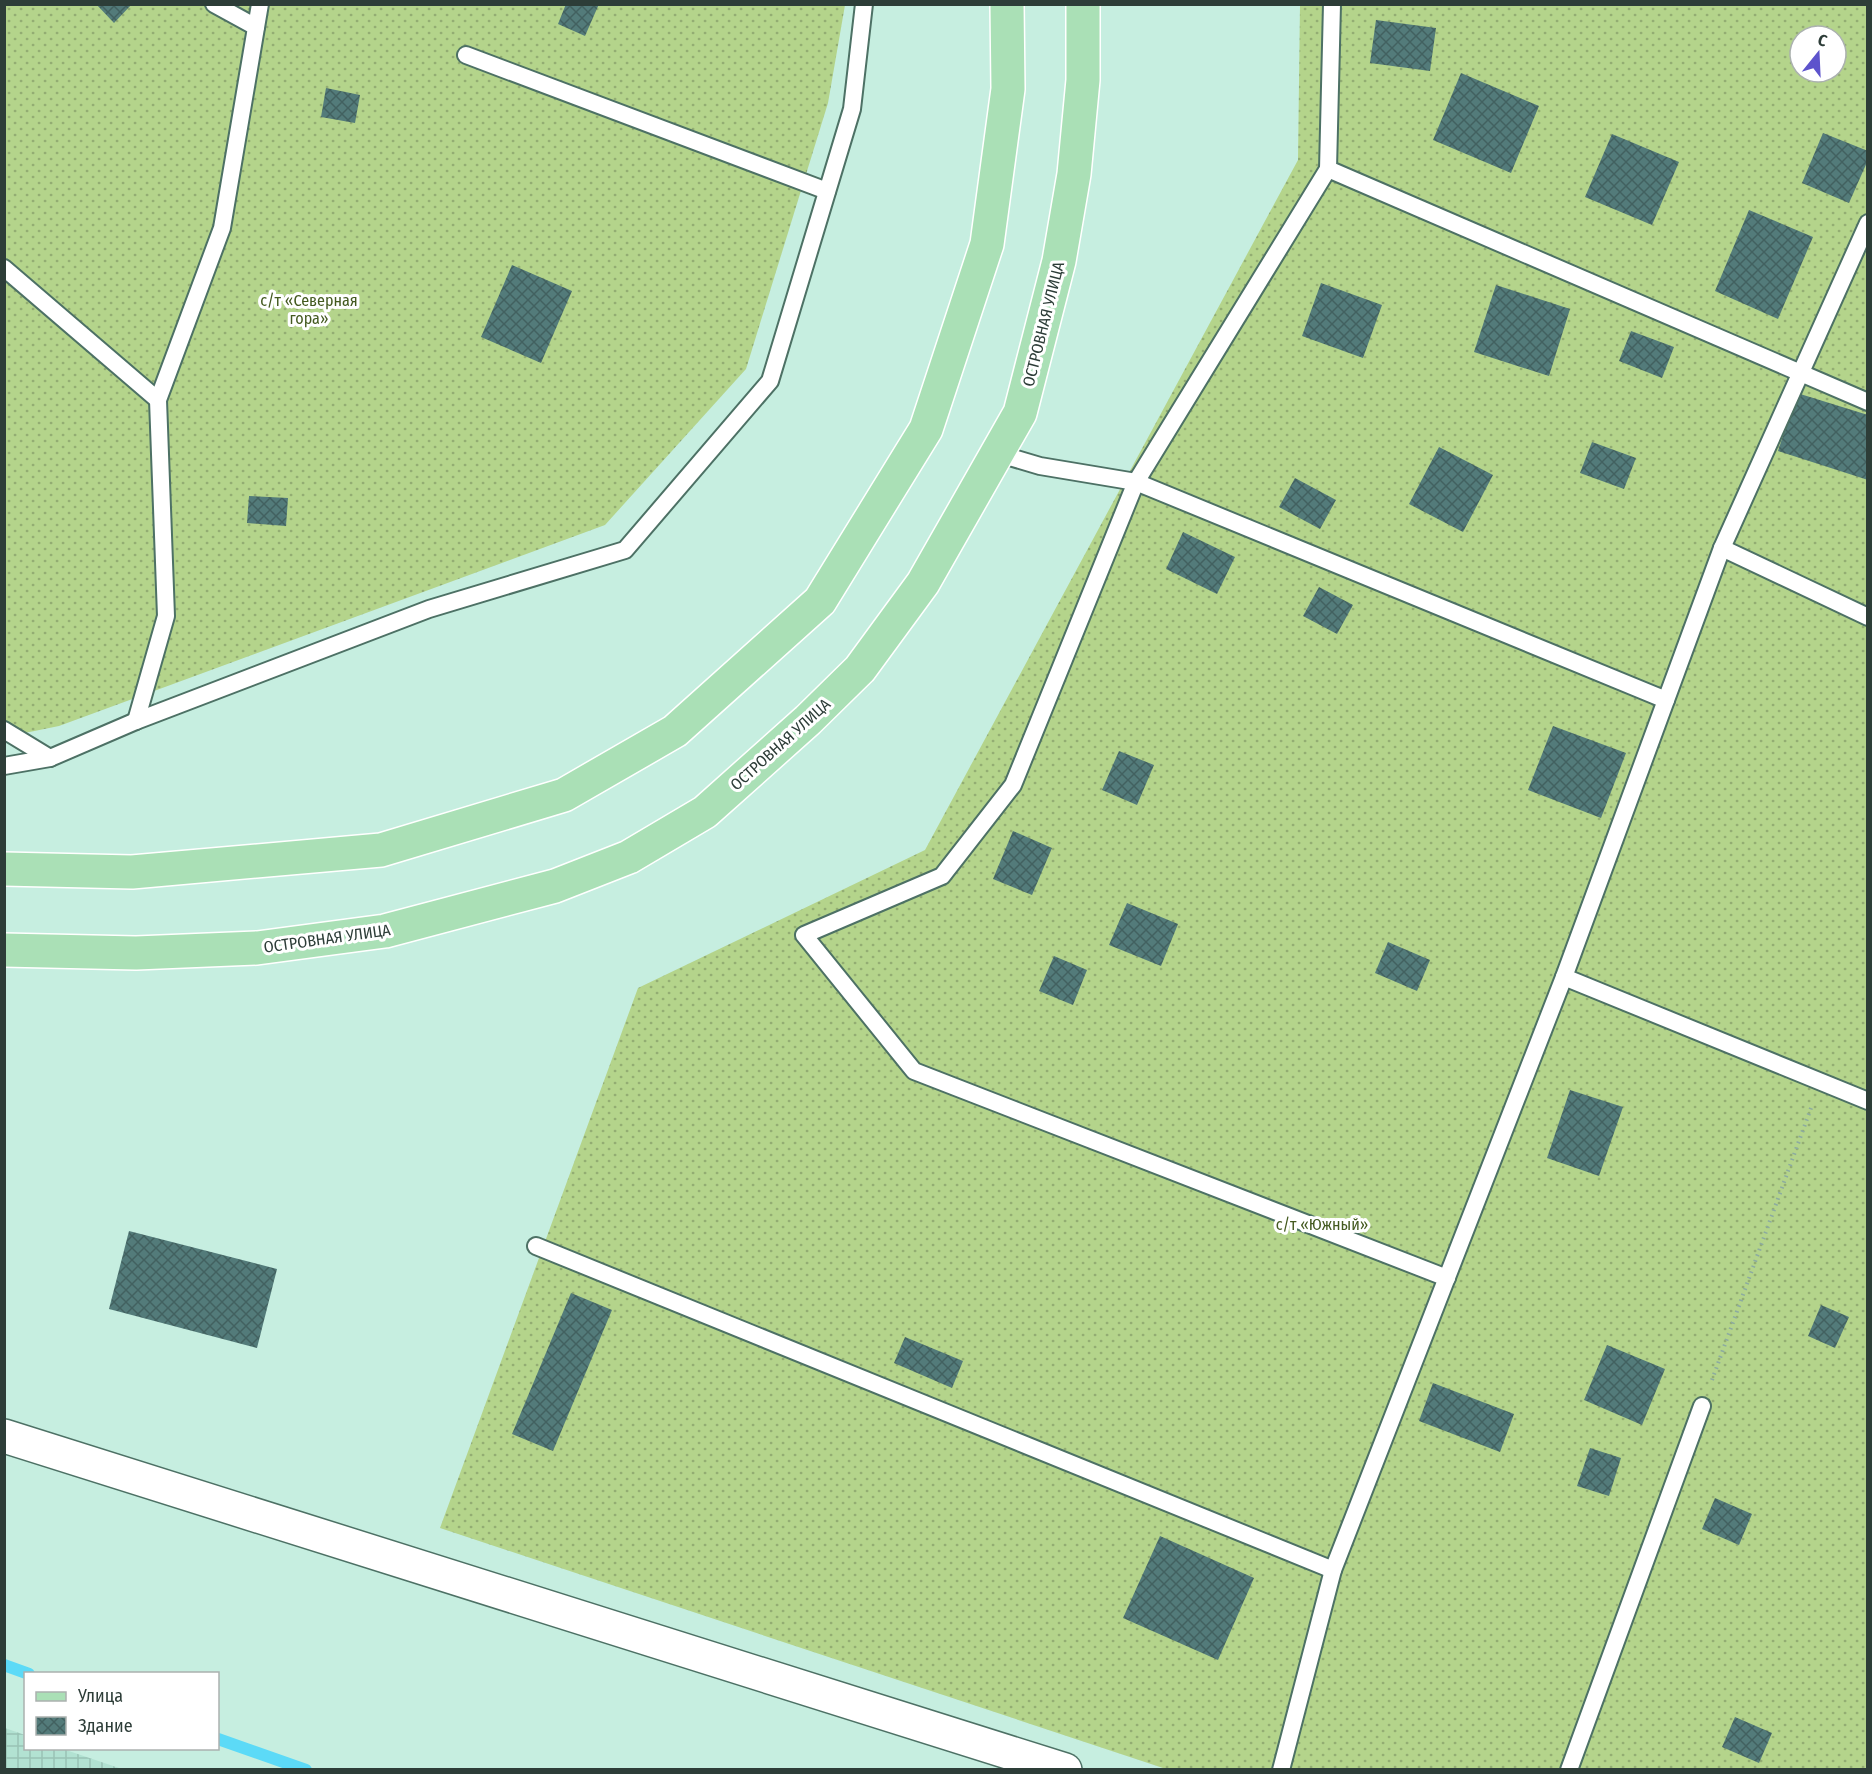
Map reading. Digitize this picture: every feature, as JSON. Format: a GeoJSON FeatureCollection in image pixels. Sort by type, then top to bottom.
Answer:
{"type":"FeatureCollection","features":[{"type":"Feature","properties":{"kind":"main road"},"geometry":{"type":"LineString","coordinates":[[4,869],[132,872],[381,850],[564,795],[675,731],[820,601],[926,429],[987,244],[1008,89],[1007,4]]}},
{"type":"Feature","properties":{"kind":"main road","name":"ОСТРОВНАЯ УЛИЦА"},"geometry":{"type":"LineString","coordinates":[[4,951],[136,953],[257,948],[385,931],[555,886],[629,857],[705,812],[861,669],[923,583],[1020,413],[1059,261],[1074,174],[1083,80],[1083,4]]}},
{"type":"Feature","properties":{"kind":"street"},"geometry":{"type":"LineString","coordinates":[[4,1436],[1065,1770]]}},
{"type":"Feature","properties":{"kind":"lane"},"geometry":{"type":"LineString","coordinates":[[214,4],[256,27]]}},
{"type":"Feature","properties":{"kind":"lane"},"geometry":{"type":"LineString","coordinates":[[136,721],[166,616],[158,400],[222,228],[260,4]]}},
{"type":"Feature","properties":{"kind":"lane"},"geometry":{"type":"LineString","coordinates":[[4,766],[50,758],[136,721],[429,609],[625,550],[770,381],[852,109],[864,4]]}},
{"type":"Feature","properties":{"kind":"lane"},"geometry":{"type":"LineString","coordinates":[[1332,4],[1328,170],[1136,482],[1013,785],[942,876],[804,935],[915,1071],[1447,1278]]}},
{"type":"Feature","properties":{"kind":"lane"},"geometry":{"type":"LineString","coordinates":[[466,56],[827,191]]}},
{"type":"Feature","properties":{"kind":"lane"},"geometry":{"type":"LineString","coordinates":[[1328,170],[1868,402]]}},
{"type":"Feature","properties":{"kind":"lane"},"geometry":{"type":"LineString","coordinates":[[1281,1770],[1333,1570],[1564,977],[1722,548],[1868,223]]}},
{"type":"Feature","properties":{"kind":"lane"},"geometry":{"type":"LineString","coordinates":[[4,268],[158,400]]}},
{"type":"Feature","properties":{"kind":"lane"},"geometry":{"type":"LineString","coordinates":[[996,453],[1040,466],[1136,482],[1666,700]]}},
{"type":"Feature","properties":{"kind":"lane"},"geometry":{"type":"LineString","coordinates":[[1722,548],[1868,617]]}},
{"type":"Feature","properties":{"kind":"lane"},"geometry":{"type":"LineString","coordinates":[[4,729],[50,758]]}},
{"type":"Feature","properties":{"kind":"lane"},"geometry":{"type":"LineString","coordinates":[[1564,977],[1868,1101]]}},
{"type":"Feature","properties":{"kind":"lane"},"geometry":{"type":"LineString","coordinates":[[536,1246],[1333,1570]]}},
{"type":"Feature","properties":{"kind":"lane"},"geometry":{"type":"LineString","coordinates":[[1569,1770],[1702,1406]]}},
{"type":"Feature","properties":{"kind":"path"},"geometry":{"type":"LineString","coordinates":[[1702,1406],[1821,1082]]}},
{"type":"Feature","properties":{"kind":"shaded area"},"geometry":{"type":"Polygon","coordinates":[[[5,1728],[24,1735],[24,1750],[66,1750],[122,1769],[5,1769],[5,1728]]]}},
{"type":"Feature","properties":{"kind":"green space","name":"с/т «Северная гора»"},"geometry":{"type":"Polygon","coordinates":[[[4,5],[845,5],[828,103],[746,369],[605,525],[59,726],[5,737],[4,5]]]}},
{"type":"Feature","properties":{"kind":"green space","name":"с/т «Южный»"},"geometry":{"type":"Polygon","coordinates":[[[1300,5],[1867,5],[1867,1769],[1166,1769],[440,1528],[638,988],[925,850],[1298,160],[1300,5]]]}},
{"type":"Feature","properties":{"kind":"building"},"geometry":{"type":"Polygon","coordinates":[[[96,4],[132,4],[114,23],[96,4]]]}},
{"type":"Feature","properties":{"kind":"building"},"geometry":{"type":"Polygon","coordinates":[[[566,4],[599,4],[585,36],[558,24],[566,4]]]}},
{"type":"Feature","properties":{"kind":"building"},"geometry":{"type":"Polygon","coordinates":[[[1376,20],[1436,28],[1430,71],[1370,63],[1376,20]]]}},
{"type":"Feature","properties":{"kind":"building"},"geometry":{"type":"Polygon","coordinates":[[[1461,73],[1539,106],[1511,173],[1433,140],[1461,73]]]}},
{"type":"Feature","properties":{"kind":"building"},"geometry":{"type":"Polygon","coordinates":[[[326,88],[360,95],[355,123],[321,117],[326,88]]]}},
{"type":"Feature","properties":{"kind":"building"},"geometry":{"type":"Polygon","coordinates":[[[1823,133],[1868,151],[1868,160],[1849,203],[1802,183],[1823,133]]]}},
{"type":"Feature","properties":{"kind":"building"},"geometry":{"type":"Polygon","coordinates":[[[1612,134],[1679,162],[1652,225],[1585,197],[1612,134]]]}},
{"type":"Feature","properties":{"kind":"building"},"geometry":{"type":"Polygon","coordinates":[[[1749,210],[1813,237],[1778,319],[1715,291],[1749,210]]]}},
{"type":"Feature","properties":{"kind":"building"},"geometry":{"type":"Polygon","coordinates":[[[512,265],[572,291],[541,363],[481,337],[512,265]]]}},
{"type":"Feature","properties":{"kind":"building"},"geometry":{"type":"Polygon","coordinates":[[[1321,283],[1382,305],[1363,358],[1302,336],[1321,283]]]}},
{"type":"Feature","properties":{"kind":"building"},"geometry":{"type":"Polygon","coordinates":[[[1496,285],[1570,309],[1549,376],[1474,352],[1496,285]]]}},
{"type":"Feature","properties":{"kind":"building"},"geometry":{"type":"Polygon","coordinates":[[[1631,331],[1674,347],[1662,378],[1619,361],[1631,331]]]}},
{"type":"Feature","properties":{"kind":"building"},"geometry":{"type":"Polygon","coordinates":[[[1797,393],[1868,415],[1868,480],[1778,451],[1797,393]]]}},
{"type":"Feature","properties":{"kind":"building"},"geometry":{"type":"Polygon","coordinates":[[[1592,442],[1636,458],[1624,489],[1580,473],[1592,442]]]}},
{"type":"Feature","properties":{"kind":"building"},"geometry":{"type":"Polygon","coordinates":[[[1439,447],[1493,475],[1463,532],[1409,504],[1439,447]]]}},
{"type":"Feature","properties":{"kind":"building"},"geometry":{"type":"Polygon","coordinates":[[[1295,478],[1336,500],[1320,529],[1279,507],[1295,478]]]}},
{"type":"Feature","properties":{"kind":"building"},"geometry":{"type":"Polygon","coordinates":[[[249,496],[288,498],[286,526],[247,523],[249,496]]]}},
{"type":"Feature","properties":{"kind":"building"},"geometry":{"type":"Polygon","coordinates":[[[1183,532],[1235,557],[1217,594],[1166,569],[1183,532]]]}},
{"type":"Feature","properties":{"kind":"building"},"geometry":{"type":"Polygon","coordinates":[[[1319,587],[1353,605],[1337,634],[1303,616],[1319,587]]]}},
{"type":"Feature","properties":{"kind":"building"},"geometry":{"type":"Polygon","coordinates":[[[1553,726],[1626,753],[1601,818],[1528,790],[1553,726]]]}},
{"type":"Feature","properties":{"kind":"building"},"geometry":{"type":"Polygon","coordinates":[[[1119,751],[1154,765],[1137,805],[1102,790],[1119,751]]]}},
{"type":"Feature","properties":{"kind":"building"},"geometry":{"type":"Polygon","coordinates":[[[1013,831],[1052,848],[1032,895],[993,879],[1013,831]]]}},
{"type":"Feature","properties":{"kind":"building"},"geometry":{"type":"Polygon","coordinates":[[[1127,903],[1178,924],[1161,966],[1109,945],[1127,903]]]}},
{"type":"Feature","properties":{"kind":"building"},"geometry":{"type":"Polygon","coordinates":[[[1388,942],[1430,960],[1417,991],[1375,973],[1388,942]]]}},
{"type":"Feature","properties":{"kind":"building"},"geometry":{"type":"Polygon","coordinates":[[[1054,956],[1087,970],[1073,1005],[1039,991],[1054,956]]]}},
{"type":"Feature","properties":{"kind":"building"},"geometry":{"type":"Polygon","coordinates":[[[1570,1090],[1623,1107],[1599,1176],[1547,1158],[1570,1090]]]}},
{"type":"Feature","properties":{"kind":"building"},"geometry":{"type":"Polygon","coordinates":[[[129,1231],[277,1269],[257,1348],[109,1309],[129,1231]]]}},
{"type":"Feature","properties":{"kind":"building"},"geometry":{"type":"Polygon","coordinates":[[[571,1293],[612,1310],[553,1451],[512,1434],[571,1293]]]}},
{"type":"Feature","properties":{"kind":"building"},"geometry":{"type":"Polygon","coordinates":[[[1821,1305],[1849,1317],[1835,1348],[1808,1336],[1821,1305]]]}},
{"type":"Feature","properties":{"kind":"building"},"geometry":{"type":"Polygon","coordinates":[[[905,1337],[963,1361],[952,1388],[894,1363],[905,1337]]]}},
{"type":"Feature","properties":{"kind":"building"},"geometry":{"type":"Polygon","coordinates":[[[1607,1345],[1665,1369],[1642,1425],[1584,1400],[1607,1345]]]}},
{"type":"Feature","properties":{"kind":"building"},"geometry":{"type":"Polygon","coordinates":[[[1433,1383],[1514,1414],[1500,1452],[1419,1421],[1433,1383]]]}},
{"type":"Feature","properties":{"kind":"building"},"geometry":{"type":"Polygon","coordinates":[[[1590,1448],[1621,1458],[1609,1496],[1577,1486],[1590,1448]]]}},
{"type":"Feature","properties":{"kind":"building"},"geometry":{"type":"Polygon","coordinates":[[[1715,1498],[1752,1514],[1739,1545],[1702,1529],[1715,1498]]]}},
{"type":"Feature","properties":{"kind":"building"},"geometry":{"type":"Polygon","coordinates":[[[1160,1536],[1254,1578],[1218,1660],[1123,1618],[1160,1536]]]}},
{"type":"Feature","properties":{"kind":"building"},"geometry":{"type":"Polygon","coordinates":[[[1735,1717],[1772,1733],[1759,1763],[1722,1747],[1735,1717]]]}},
{"type":"Feature","properties":{"kind":"waterway"},"geometry":{"type":"LineString","coordinates":[[4,1665],[24,1672]]}},
{"type":"Feature","properties":{"kind":"waterway"},"geometry":{"type":"LineString","coordinates":[[219,1739],[306,1770]]}}]}
